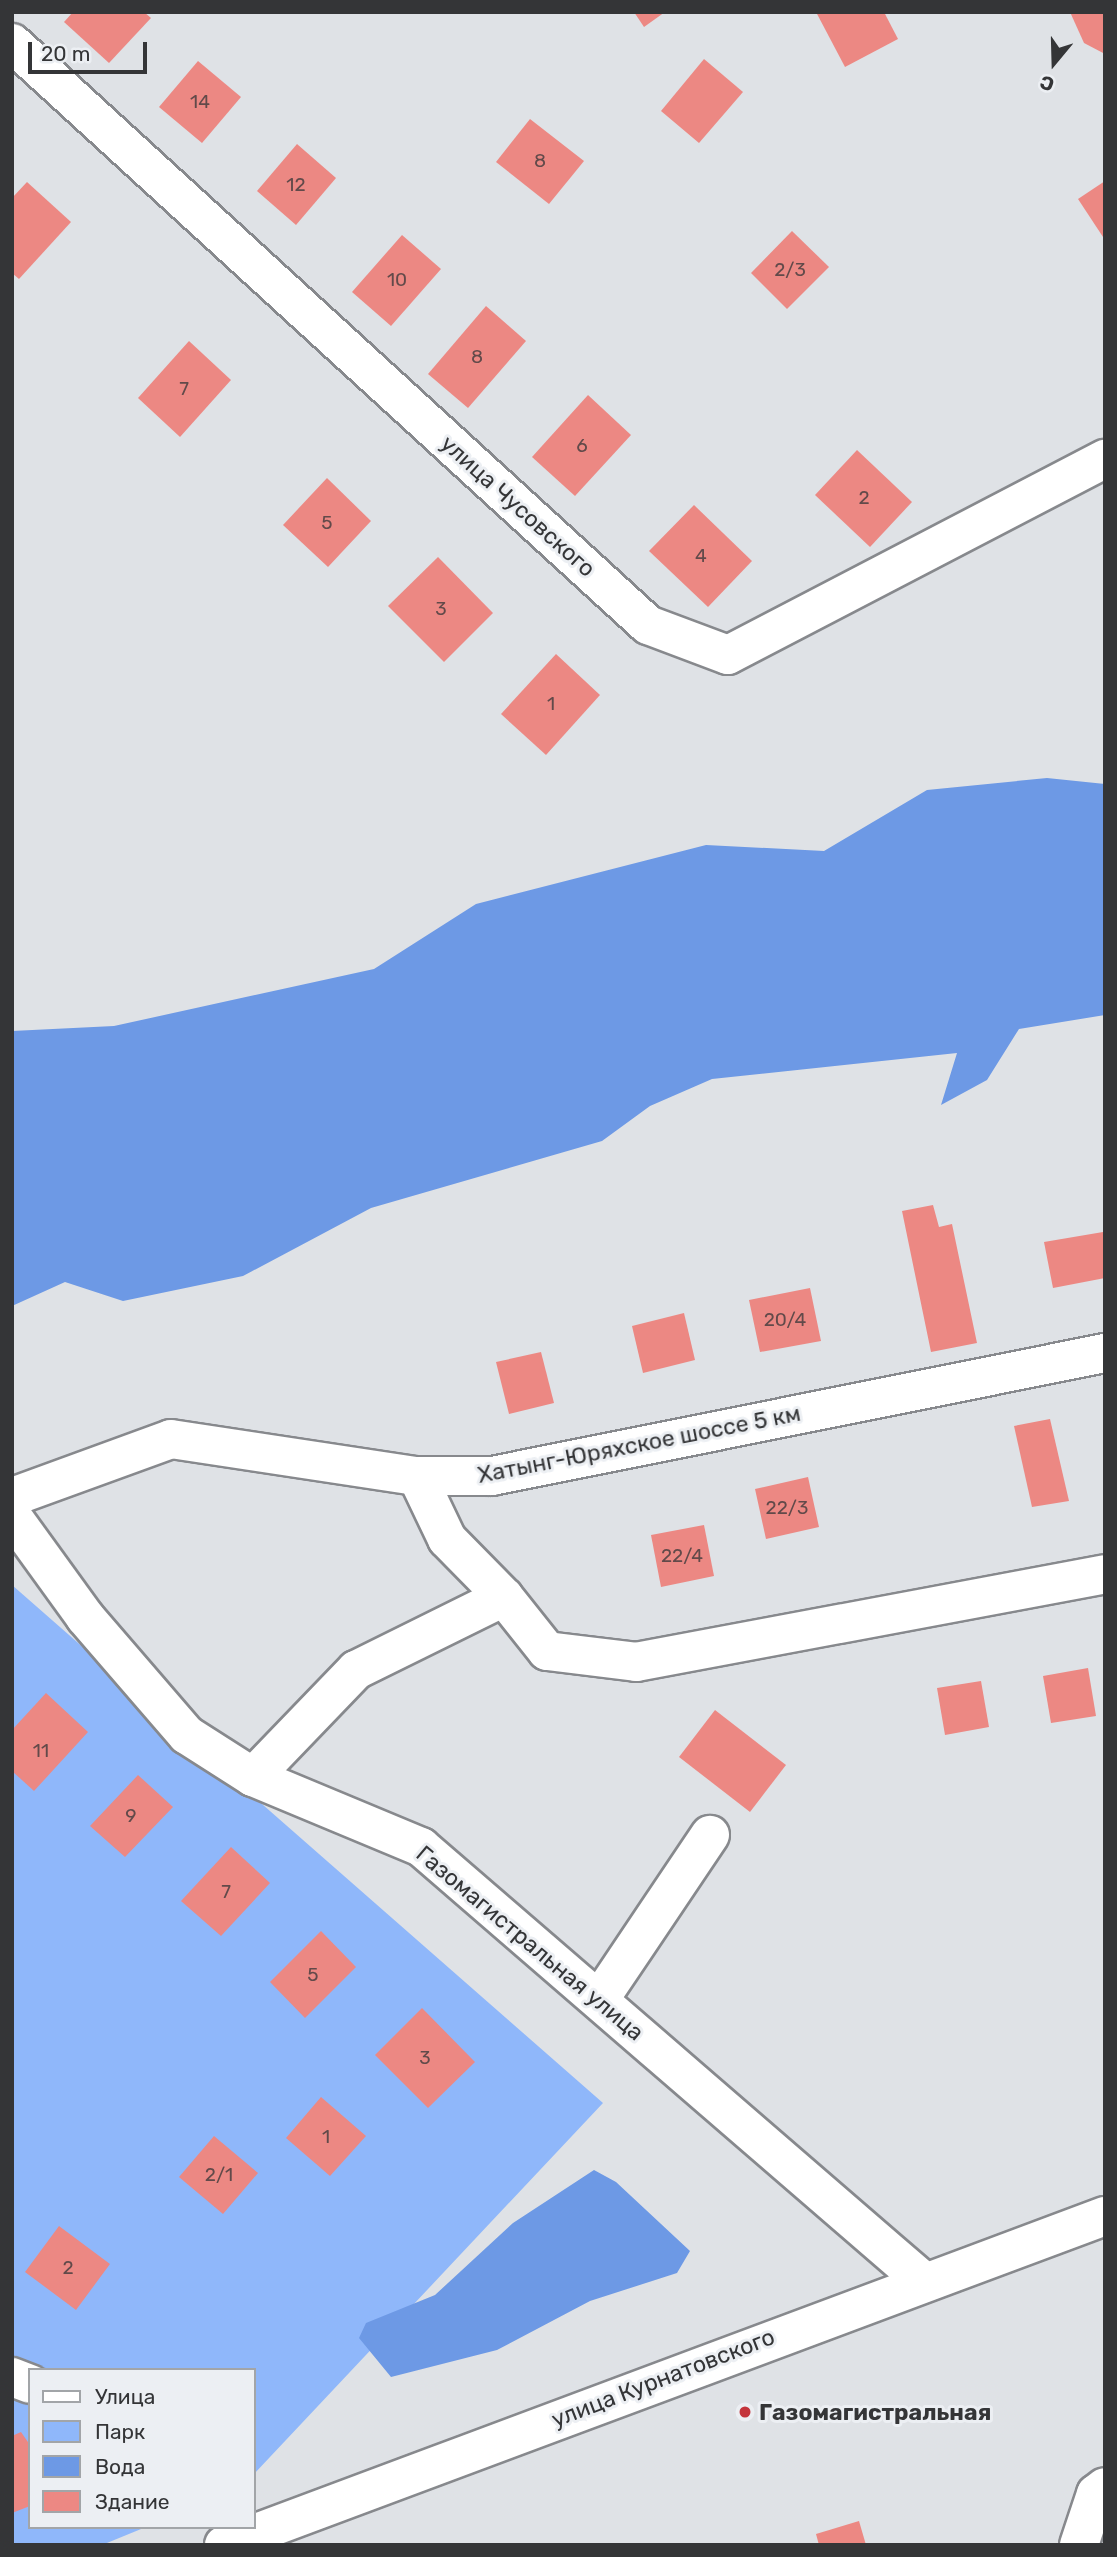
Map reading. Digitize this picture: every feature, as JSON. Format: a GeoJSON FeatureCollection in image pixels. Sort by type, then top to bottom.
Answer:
{"type":"FeatureCollection","features":[{"type":"Feature","properties":{"kind":"street","name":"улица Чусовского"},"geometry":{"type":"LineString","coordinates":[[12,43],[648,625],[728,655],[1105,459]]}},
{"type":"Feature","properties":{"kind":"street","name":"Хатынг-Юряхское шоссе 5 км"},"geometry":{"type":"LineString","coordinates":[[12,1497],[171,1439],[417,1476],[492,1476],[1105,1353]]}},
{"type":"Feature","properties":{"kind":"street"},"geometry":{"type":"LineString","coordinates":[[417,1476],[447,1539],[505,1597],[547,1651],[636,1662],[1105,1574]]}},
{"type":"Feature","properties":{"kind":"street","name":"Газомагистральная улица"},"geometry":{"type":"LineString","coordinates":[[12,1516],[85,1617],[187,1735],[253,1777],[421,1847],[923,2281]]}},
{"type":"Feature","properties":{"kind":"street"},"geometry":{"type":"LineString","coordinates":[[253,1777],[356,1670],[505,1597]]}},
{"type":"Feature","properties":{"kind":"street"},"geometry":{"type":"LineString","coordinates":[[599,2000],[710,1835]]}},
{"type":"Feature","properties":{"kind":"street","name":"улица Курнатовского"},"geometry":{"type":"LineString","coordinates":[[224,2545],[923,2281],[1105,2216]]}},
{"type":"Feature","properties":{"kind":"street"},"geometry":{"type":"LineString","coordinates":[[1079,2545],[1096,2494],[1105,2487]]}},
{"type":"Feature","properties":{"kind":"street"},"geometry":{"type":"LineString","coordinates":[[201,2529],[209,2545]]}},
{"type":"Feature","properties":{"kind":"green space"},"geometry":{"type":"Polygon","coordinates":[[[12,1585],[603,2103],[256,2472],[256,2368],[28,2368],[28,2529],[141,2529],[102,2545],[12,2545],[12,1585]]]}},
{"type":"Feature","properties":{"kind":"water"},"geometry":{"type":"Polygon","coordinates":[[[1047,778],[1105,784],[1105,1015],[1019,1029],[987,1080],[941,1105],[957,1053],[712,1079],[650,1106],[602,1141],[371,1208],[243,1276],[123,1301],[65,1282],[12,1306],[12,1031],[114,1026],[374,969],[476,904],[706,845],[824,851],[927,790],[1047,778]]]}},
{"type":"Feature","properties":{"kind":"water"},"geometry":{"type":"Polygon","coordinates":[[[594,2170],[616,2182],[690,2251],[677,2273],[590,2301],[497,2350],[391,2377],[359,2338],[366,2323],[435,2295],[513,2223],[594,2170]]]}},
{"type":"Feature","properties":{"kind":"building"},"geometry":{"type":"Polygon","coordinates":[[[73,12],[144,12],[151,18],[109,63],[64,22],[73,12]]]}},
{"type":"Feature","properties":{"kind":"building"},"geometry":{"type":"Polygon","coordinates":[[[634,12],[665,12],[644,27],[634,12]]]}},
{"type":"Feature","properties":{"kind":"building"},"geometry":{"type":"Polygon","coordinates":[[[816,12],[884,12],[898,39],[845,67],[816,12]]]}},
{"type":"Feature","properties":{"kind":"building"},"geometry":{"type":"Polygon","coordinates":[[[1070,12],[1105,12],[1105,54],[1084,43],[1070,12]]]}},
{"type":"Feature","properties":{"kind":"building"},"geometry":{"type":"Polygon","coordinates":[[[704,59],[743,92],[699,143],[661,111],[704,59]]]}},
{"type":"Feature","properties":{"kind":"building"},"geometry":{"type":"Polygon","coordinates":[[[198,61],[241,97],[202,143],[159,107],[198,61]]]}},
{"type":"Feature","properties":{"kind":"building"},"geometry":{"type":"Polygon","coordinates":[[[530,119],[584,161],[549,204],[496,162],[530,119]]]}},
{"type":"Feature","properties":{"kind":"building"},"geometry":{"type":"Polygon","coordinates":[[[297,144],[336,178],[296,225],[257,191],[297,144]]]}},
{"type":"Feature","properties":{"kind":"building"},"geometry":{"type":"Polygon","coordinates":[[[1105,181],[1105,240],[1078,199],[1105,181]]]}},
{"type":"Feature","properties":{"kind":"building"},"geometry":{"type":"Polygon","coordinates":[[[27,182],[71,222],[19,279],[12,273],[12,198],[27,182]]]}},
{"type":"Feature","properties":{"kind":"building"},"geometry":{"type":"Polygon","coordinates":[[[792,231],[829,267],[787,309],[751,273],[792,231]]]}},
{"type":"Feature","properties":{"kind":"building"},"geometry":{"type":"Polygon","coordinates":[[[402,235],[441,269],[391,326],[352,292],[402,235]]]}},
{"type":"Feature","properties":{"kind":"building"},"geometry":{"type":"Polygon","coordinates":[[[486,306],[526,341],[468,408],[428,374],[486,306]]]}},
{"type":"Feature","properties":{"kind":"building"},"geometry":{"type":"Polygon","coordinates":[[[189,341],[231,380],[180,437],[138,398],[189,341]]]}},
{"type":"Feature","properties":{"kind":"building"},"geometry":{"type":"Polygon","coordinates":[[[588,395],[631,435],[575,496],[532,457],[588,395]]]}},
{"type":"Feature","properties":{"kind":"building"},"geometry":{"type":"Polygon","coordinates":[[[857,450],[912,502],[870,547],[815,495],[857,450]]]}},
{"type":"Feature","properties":{"kind":"building"},"geometry":{"type":"Polygon","coordinates":[[[327,478],[371,521],[328,567],[283,525],[327,478]]]}},
{"type":"Feature","properties":{"kind":"building"},"geometry":{"type":"Polygon","coordinates":[[[694,505],[752,561],[708,607],[649,551],[694,505]]]}},
{"type":"Feature","properties":{"kind":"building"},"geometry":{"type":"Polygon","coordinates":[[[438,557],[493,613],[444,662],[388,606],[438,557]]]}},
{"type":"Feature","properties":{"kind":"building"},"geometry":{"type":"Polygon","coordinates":[[[556,654],[600,695],[546,755],[501,714],[556,654]]]}},
{"type":"Feature","properties":{"kind":"building"},"geometry":{"type":"Polygon","coordinates":[[[933,1205],[939,1227],[952,1224],[977,1343],[931,1352],[902,1211],[933,1205]]]}},
{"type":"Feature","properties":{"kind":"building"},"geometry":{"type":"Polygon","coordinates":[[[1103,1232],[1105,1278],[1053,1288],[1044,1242],[1103,1232]]]}},
{"type":"Feature","properties":{"kind":"building"},"geometry":{"type":"Polygon","coordinates":[[[810,1288],[821,1341],[760,1352],[749,1300],[810,1288]]]}},
{"type":"Feature","properties":{"kind":"building"},"geometry":{"type":"Polygon","coordinates":[[[684,1313],[695,1360],[643,1373],[632,1326],[684,1313]]]}},
{"type":"Feature","properties":{"kind":"building"},"geometry":{"type":"Polygon","coordinates":[[[541,1352],[554,1403],[509,1414],[496,1362],[541,1352]]]}},
{"type":"Feature","properties":{"kind":"building"},"geometry":{"type":"Polygon","coordinates":[[[1050,1419],[1069,1501],[1032,1507],[1014,1426],[1050,1419]]]}},
{"type":"Feature","properties":{"kind":"building"},"geometry":{"type":"Polygon","coordinates":[[[808,1477],[819,1527],[766,1539],[755,1489],[808,1477]]]}},
{"type":"Feature","properties":{"kind":"building"},"geometry":{"type":"Polygon","coordinates":[[[704,1525],[714,1576],[661,1587],[651,1535],[704,1525]]]}},
{"type":"Feature","properties":{"kind":"building"},"geometry":{"type":"Polygon","coordinates":[[[1088,1668],[1096,1716],[1051,1723],[1043,1676],[1088,1668]]]}},
{"type":"Feature","properties":{"kind":"building"},"geometry":{"type":"Polygon","coordinates":[[[981,1681],[989,1727],[945,1735],[937,1688],[981,1681]]]}},
{"type":"Feature","properties":{"kind":"building"},"geometry":{"type":"Polygon","coordinates":[[[46,1693],[88,1732],[34,1791],[12,1771],[12,1730],[46,1693]]]}},
{"type":"Feature","properties":{"kind":"building"},"geometry":{"type":"Polygon","coordinates":[[[715,1710],[786,1765],[750,1812],[679,1757],[715,1710]]]}},
{"type":"Feature","properties":{"kind":"building"},"geometry":{"type":"Polygon","coordinates":[[[138,1775],[173,1807],[125,1857],[90,1826],[138,1775]]]}},
{"type":"Feature","properties":{"kind":"building"},"geometry":{"type":"Polygon","coordinates":[[[231,1847],[270,1883],[221,1936],[181,1901],[231,1847]]]}},
{"type":"Feature","properties":{"kind":"building"},"geometry":{"type":"Polygon","coordinates":[[[321,1931],[356,1967],[305,2018],[270,1982],[321,1931]]]}},
{"type":"Feature","properties":{"kind":"building"},"geometry":{"type":"Polygon","coordinates":[[[422,2008],[475,2062],[428,2108],[375,2055],[422,2008]]]}},
{"type":"Feature","properties":{"kind":"building"},"geometry":{"type":"Polygon","coordinates":[[[321,2097],[366,2136],[330,2176],[286,2138],[321,2097]]]}},
{"type":"Feature","properties":{"kind":"building"},"geometry":{"type":"Polygon","coordinates":[[[214,2136],[258,2173],[223,2214],[179,2177],[214,2136]]]}},
{"type":"Feature","properties":{"kind":"building"},"geometry":{"type":"Polygon","coordinates":[[[59,2226],[110,2264],[76,2310],[25,2272],[59,2226]]]}},
{"type":"Feature","properties":{"kind":"building"},"geometry":{"type":"Polygon","coordinates":[[[21,2432],[28,2442],[28,2507],[12,2513],[12,2436],[21,2432]]]}},
{"type":"Feature","properties":{"kind":"building"},"geometry":{"type":"Polygon","coordinates":[[[859,2521],[866,2545],[819,2545],[816,2534],[859,2521]]]}},
{"type":"Feature","properties":{"kind":"place","name":"Газомагистральная"},"geometry":{"type":"Point","coordinates":[745,2412]}}]}
